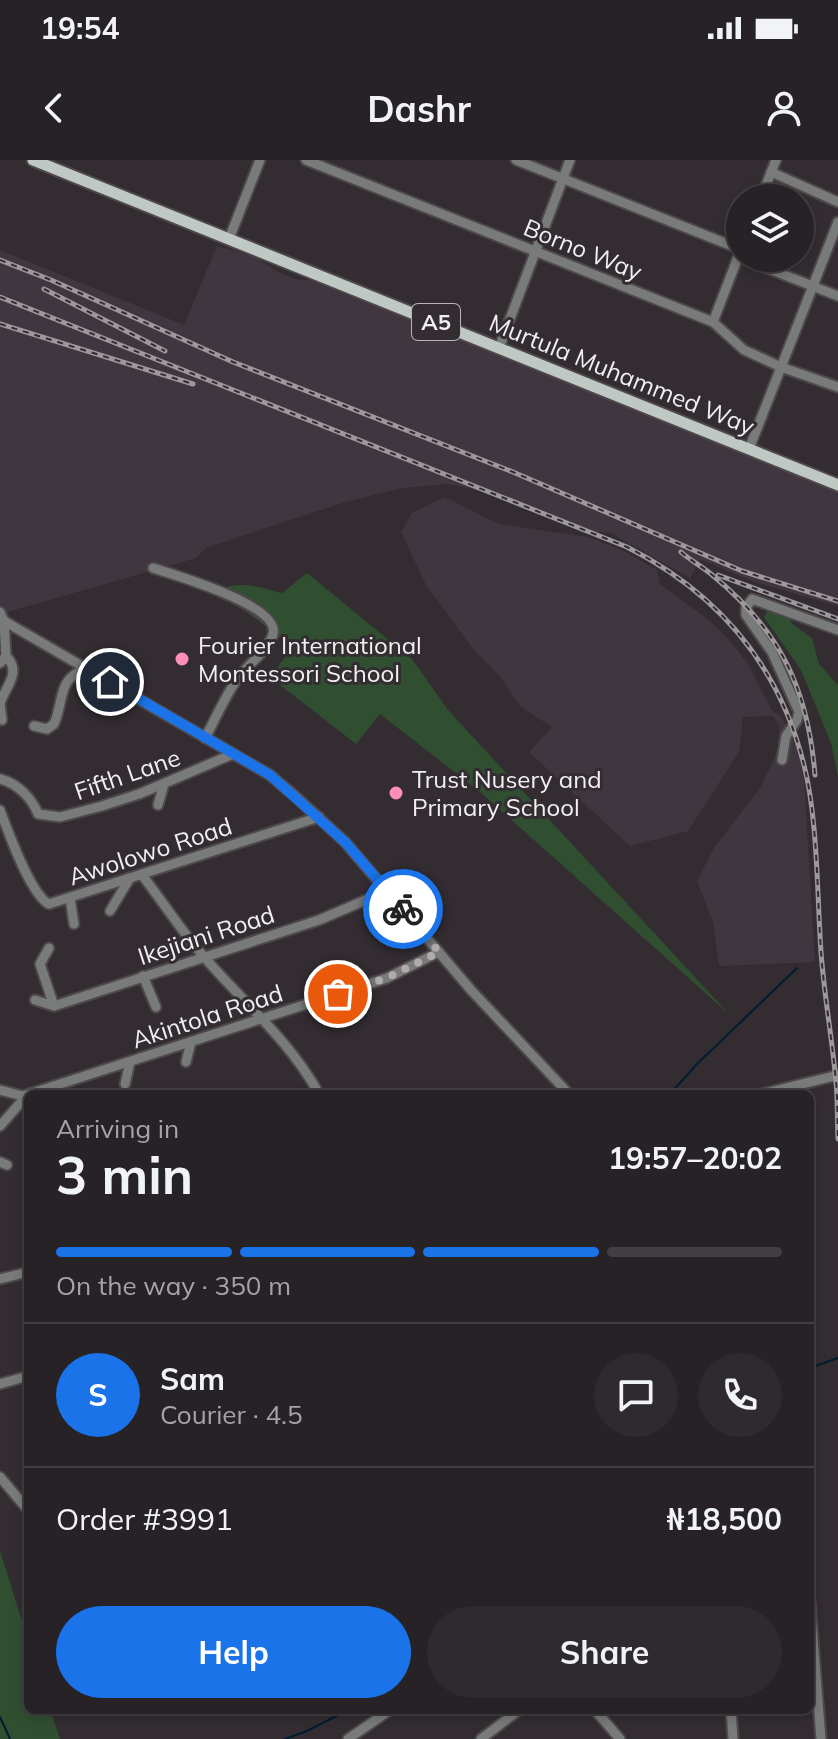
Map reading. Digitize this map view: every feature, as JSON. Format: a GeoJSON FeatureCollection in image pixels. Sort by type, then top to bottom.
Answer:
{"type":"FeatureCollection","features":[{"type":"Feature","properties":{"kind":"main road","name":"Murtula Muhammed Way"},"geometry":{"type":"LineString","coordinates":[[33,160],[838,485]]}},
{"type":"Feature","properties":{"kind":"street"},"geometry":{"type":"LineString","coordinates":[[229,239],[260,160]]}},
{"type":"Feature","properties":{"kind":"street","name":"Borno Way"},"geometry":{"type":"LineString","coordinates":[[306,160],[713,322],[744,350],[838,387]]}},
{"type":"Feature","properties":{"kind":"street"},"geometry":{"type":"LineString","coordinates":[[516,160],[726,249]]}},
{"type":"Feature","properties":{"kind":"street"},"geometry":{"type":"LineString","coordinates":[[499,348],[570,160]]}},
{"type":"Feature","properties":{"kind":"street"},"geometry":{"type":"LineString","coordinates":[[766,184],[776,160]]}},
{"type":"Feature","properties":{"kind":"street"},"geometry":{"type":"LineString","coordinates":[[771,172],[838,202]]}},
{"type":"Feature","properties":{"kind":"street"},"geometry":{"type":"LineString","coordinates":[[749,449],[838,222]]}},
{"type":"Feature","properties":{"kind":"street"},"geometry":{"type":"LineString","coordinates":[[713,322],[733,272]]}},
{"type":"Feature","properties":{"kind":"street"},"geometry":{"type":"LineString","coordinates":[[779,272],[838,296]]}},
{"type":"Feature","properties":{"kind":"street"},"geometry":{"type":"LineString","coordinates":[[153,568],[188,579],[256,608],[267,616],[273,626],[273,634],[238,679],[205,738]]}},
{"type":"Feature","properties":{"kind":"street"},"geometry":{"type":"LineString","coordinates":[[782,760],[786,736],[799,712],[772,652],[746,615],[746,608],[752,599],[838,630]]}},
{"type":"Feature","properties":{"kind":"street"},"geometry":{"type":"LineString","coordinates":[[1,618],[3,660],[12,663],[14,673],[0,703],[2,720]]}},
{"type":"Feature","properties":{"kind":"street"},"geometry":{"type":"LineString","coordinates":[[1,618],[270,775],[345,842],[471,990],[565,1090]]}},
{"type":"Feature","properties":{"kind":"street"},"geometry":{"type":"LineString","coordinates":[[34,726],[47,729],[54,724],[65,683],[77,672],[86,669]]}},
{"type":"Feature","properties":{"kind":"street","name":"Fifth Lane"},"geometry":{"type":"LineString","coordinates":[[0,779],[11,783],[33,801],[38,814],[60,817],[164,784],[233,754]]}},
{"type":"Feature","properties":{"kind":"street"},"geometry":{"type":"LineString","coordinates":[[158,805],[164,784]]}},
{"type":"Feature","properties":{"kind":"street","name":"Awolowo Road"},"geometry":{"type":"LineString","coordinates":[[0,810],[23,867],[42,900],[49,904],[319,817]]}},
{"type":"Feature","properties":{"kind":"street"},"geometry":{"type":"LineString","coordinates":[[142,875],[205,958],[264,1019],[302,1065],[317,1090]]}},
{"type":"Feature","properties":{"kind":"street"},"geometry":{"type":"LineString","coordinates":[[110,911],[130,878]]}},
{"type":"Feature","properties":{"kind":"street","name":"Ikejiani Road"},"geometry":{"type":"LineString","coordinates":[[54,1006],[319,920],[387,891]]}},
{"type":"Feature","properties":{"kind":"street"},"geometry":{"type":"LineString","coordinates":[[70,898],[74,924]]}},
{"type":"Feature","properties":{"kind":"street"},"geometry":{"type":"LineString","coordinates":[[49,948],[40,964],[54,1006]]}},
{"type":"Feature","properties":{"kind":"street","name":"Akintola Road"},"geometry":{"type":"LineString","coordinates":[[56,1090],[130,1062],[387,978],[439,952]]}},
{"type":"Feature","properties":{"kind":"street"},"geometry":{"type":"LineString","coordinates":[[143,976],[156,1007]]}},
{"type":"Feature","properties":{"kind":"street"},"geometry":{"type":"LineString","coordinates":[[35,1000],[54,1006]]}},
{"type":"Feature","properties":{"kind":"street"},"geometry":{"type":"LineString","coordinates":[[186,1062],[191,1042]]}},
{"type":"Feature","properties":{"kind":"street"},"geometry":{"type":"LineString","coordinates":[[125,1084],[130,1062]]}},
{"type":"Feature","properties":{"kind":"street"},"geometry":{"type":"LineString","coordinates":[[776,1090],[838,1075]]}},
{"type":"Feature","properties":{"kind":"street"},"geometry":{"type":"LineString","coordinates":[[800,1090],[801,1083]]}},
{"type":"Feature","properties":{"kind":"street"},"geometry":{"type":"LineString","coordinates":[[0,1090],[24,1102],[2,1122]]}},
{"type":"Feature","properties":{"kind":"street"},"geometry":{"type":"LineString","coordinates":[[0,1279],[24,1273]]}},
{"type":"Feature","properties":{"kind":"street"},"geometry":{"type":"LineString","coordinates":[[0,1384],[24,1377]]}},
{"type":"Feature","properties":{"kind":"street"},"geometry":{"type":"LineString","coordinates":[[0,1477],[24,1505]]}},
{"type":"Feature","properties":{"kind":"street"},"geometry":{"type":"LineString","coordinates":[[814,1651],[821,1739]]}},
{"type":"Feature","properties":{"kind":"street"},"geometry":{"type":"LineString","coordinates":[[348,1739],[384,1714]]}},
{"type":"Feature","properties":{"kind":"street"},"geometry":{"type":"LineString","coordinates":[[481,1739],[514,1714]]}},
{"type":"Feature","properties":{"kind":"street"},"geometry":{"type":"LineString","coordinates":[[598,1714],[620,1739]]}},
{"type":"Feature","properties":{"kind":"street"},"geometry":{"type":"LineString","coordinates":[[731,1714],[733,1739]]}},
{"type":"Feature","properties":{"kind":"shaded area"},"geometry":{"type":"Polygon","coordinates":[[[217,246],[256,257],[274,270],[295,279],[313,281],[838,492],[838,606],[752,581],[700,559],[690,578],[611,533],[589,531],[483,491],[448,484],[402,488],[345,502],[206,548],[196,558],[0,614],[0,250],[184,325],[217,246]]]}},
{"type":"Feature","properties":{"kind":"shaded area"},"geometry":{"type":"Polygon","coordinates":[[[445,497],[498,524],[588,537],[624,551],[657,570],[660,584],[709,620],[730,641],[748,664],[772,711],[780,715],[797,744],[804,780],[815,962],[719,966],[713,922],[697,881],[714,848],[762,785],[777,752],[780,727],[773,716],[743,717],[739,752],[688,831],[630,846],[529,752],[552,727],[521,707],[427,587],[401,532],[412,513],[445,497]]]}},
{"type":"Feature","properties":{"kind":"green space"},"geometry":{"type":"Polygon","coordinates":[[[307,573],[412,659],[448,710],[729,1014],[479,791],[380,714],[356,744],[270,677],[293,647],[218,590],[242,585],[282,593],[307,573]]]}},
{"type":"Feature","properties":{"kind":"green space"},"geometry":{"type":"Polygon","coordinates":[[[785,606],[792,624],[812,638],[819,664],[838,685],[838,776],[831,743],[801,670],[764,617],[769,608],[785,606]]]}},
{"type":"Feature","properties":{"kind":"green space"},"geometry":{"type":"Polygon","coordinates":[[[0,1551],[24,1627],[24,1714],[51,1714],[60,1739],[0,1739],[0,1551]]]}},
{"type":"Feature","properties":{"kind":"waterway"},"geometry":{"type":"LineString","coordinates":[[674,1090],[797,968]]}},
{"type":"Feature","properties":{"kind":"waterway"},"geometry":{"type":"LineString","coordinates":[[814,1367],[838,1358]]}},
{"type":"Feature","properties":{"kind":"waterway"},"geometry":{"type":"LineString","coordinates":[[285,1739],[340,1714]]}},
{"type":"Feature","properties":{"kind":"waterway"},"geometry":{"type":"LineString","coordinates":[[0,1717],[10,1739]]}},
{"type":"Feature","properties":{"kind":"railway"},"geometry":{"type":"LineString","coordinates":[[0,260],[233,362],[513,472],[742,571],[838,601]]}},
{"type":"Feature","properties":{"kind":"railway"},"geometry":{"type":"LineString","coordinates":[[44,289],[165,351]]}},
{"type":"Feature","properties":{"kind":"railway"},"geometry":{"type":"LineString","coordinates":[[0,297],[627,547],[690,586],[716,610],[761,664],[779,695],[793,729],[809,786],[821,952],[836,1080],[838,1139]]}},
{"type":"Feature","properties":{"kind":"railway"},"geometry":{"type":"LineString","coordinates":[[0,324],[193,384]]}},
{"type":"Feature","properties":{"kind":"railway"},"geometry":{"type":"LineString","coordinates":[[681,552],[735,595],[772,639],[786,663],[806,715],[815,775]]}},
{"type":"Feature","properties":{"kind":"railway"},"geometry":{"type":"LineString","coordinates":[[718,575],[838,619]]}},
{"type":"Feature","properties":{"kind":"way so far"},"geometry":{"type":"LineString","coordinates":[[338,994],[387,978],[439,952],[403,909]]}},
{"type":"Feature","properties":{"kind":"place","name":"Fourier International Montessori School"},"geometry":{"type":"Point","coordinates":[182,659]}},
{"type":"Feature","properties":{"kind":"place","name":"Trust Nusery and Primary School"},"geometry":{"type":"Point","coordinates":[396,793]}},
{"type":"Feature","properties":{"kind":"route"},"geometry":{"type":"LineString","coordinates":[[110,682],[270,775],[345,842],[403,909]]}}]}
